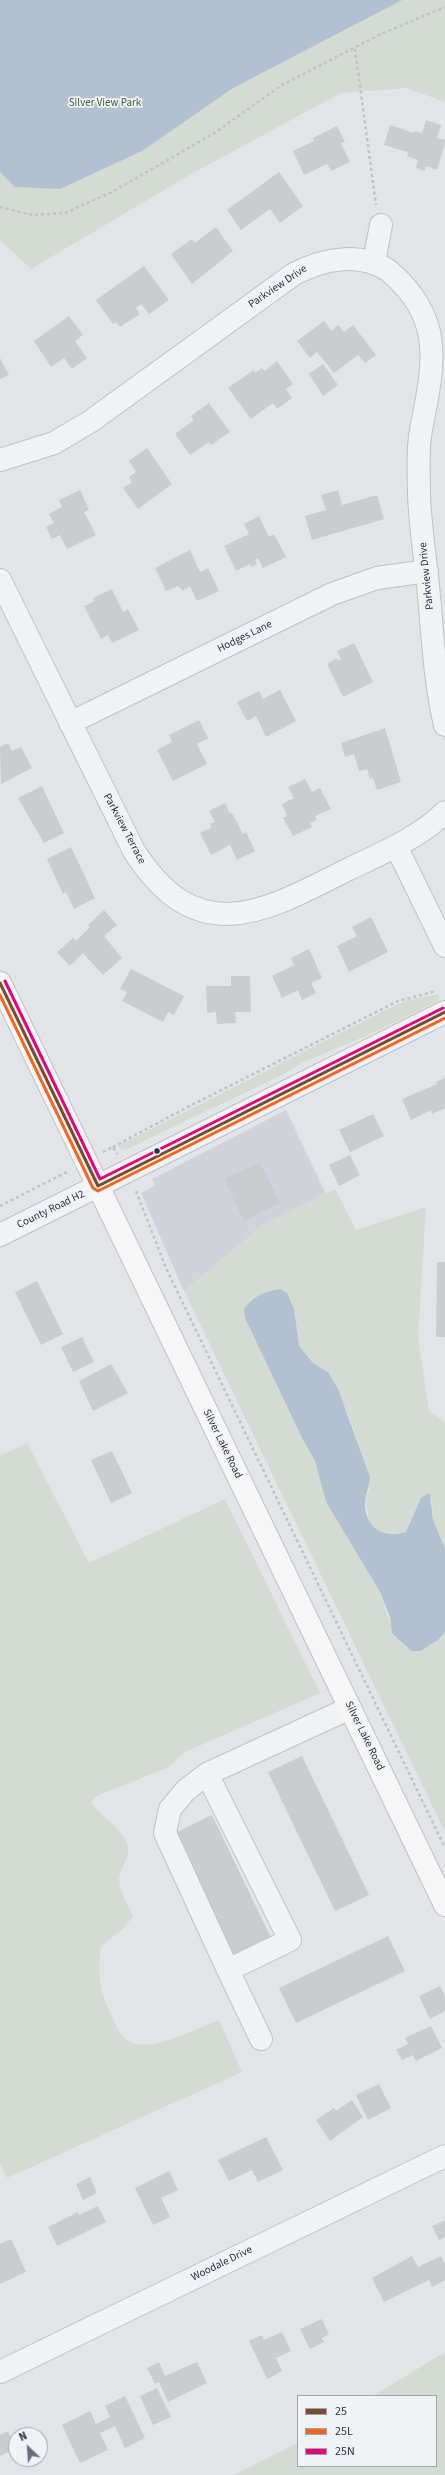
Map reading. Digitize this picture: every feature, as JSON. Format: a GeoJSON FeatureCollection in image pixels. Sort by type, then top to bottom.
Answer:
{"type":"FeatureCollection","features":[{"type":"Feature","properties":{"kind":"main road","name":"Silver Lake Road"},"geometry":{"type":"LineString","coordinates":[[0,983],[445,1905]]}},
{"type":"Feature","properties":{"kind":"street"},"geometry":{"type":"LineString","coordinates":[[374,262],[381,225]]}},
{"type":"Feature","properties":{"kind":"street","name":"Parkview Drive"},"geometry":{"type":"LineString","coordinates":[[0,460],[54,443],[91,421],[294,274],[312,264],[333,260],[351,259],[374,262],[402,280],[416,294],[427,312],[434,332],[436,351],[435,370],[420,432],[419,496],[438,687],[445,725]]}},
{"type":"Feature","properties":{"kind":"street","name":"Hodges Lane"},"geometry":{"type":"LineString","coordinates":[[70,723],[332,594],[377,578],[427,571]]}},
{"type":"Feature","properties":{"kind":"street","name":"Parkview Terrace"},"geometry":{"type":"LineString","coordinates":[[0,580],[134,851],[149,875],[162,888],[182,901],[207,912],[236,914],[256,911],[282,903],[396,846]]}},
{"type":"Feature","properties":{"kind":"street"},"geometry":{"type":"LineString","coordinates":[[445,812],[427,828],[396,846],[445,946]]}},
{"type":"Feature","properties":{"kind":"street","name":"County Road H2"},"geometry":{"type":"LineString","coordinates":[[0,1235],[445,1012]]}},
{"type":"Feature","properties":{"kind":"street"},"geometry":{"type":"LineString","coordinates":[[261,2039],[164,1833],[170,1809],[186,1790],[207,1774],[350,1708]]}},
{"type":"Feature","properties":{"kind":"street"},"geometry":{"type":"LineString","coordinates":[[207,1774],[290,1940],[228,1970]]}},
{"type":"Feature","properties":{"kind":"street","name":"Woodale Drive"},"geometry":{"type":"LineString","coordinates":[[0,2372],[445,2156]]}},
{"type":"Feature","properties":{"kind":"path"},"geometry":{"type":"LineString","coordinates":[[0,207],[33,215],[64,212],[112,192],[213,134],[282,85],[355,49],[381,34],[440,7],[445,7]]}},
{"type":"Feature","properties":{"kind":"path"},"geometry":{"type":"LineString","coordinates":[[355,49],[374,193],[381,225]]}},
{"type":"Feature","properties":{"kind":"path"},"geometry":{"type":"LineString","coordinates":[[113,1147],[184,1108],[398,1001],[441,990]]}},
{"type":"Feature","properties":{"kind":"shaded area"},"geometry":{"type":"Polygon","coordinates":[[[286,1110],[326,1194],[264,1224],[184,1291],[141,1193],[155,1185],[152,1179],[286,1110]]]}},
{"type":"Feature","properties":{"kind":"green space","name":"Silver View Park"},"geometry":{"type":"Polygon","coordinates":[[[0,0],[445,0],[445,102],[406,88],[341,93],[191,174],[31,269],[0,240],[0,0]]]}},
{"type":"Feature","properties":{"kind":"green space"},"geometry":{"type":"Polygon","coordinates":[[[438,994],[440,997],[437,1001],[388,1026],[301,1063],[284,1074],[130,1148],[121,1150],[118,1146],[390,1008],[408,1000],[438,994]]]}},
{"type":"Feature","properties":{"kind":"green space"},"geometry":{"type":"Polygon","coordinates":[[[335,1189],[356,1230],[426,1207],[418,1337],[429,1411],[445,1422],[445,1548],[433,1520],[432,1499],[421,1498],[406,1532],[396,1536],[387,1535],[379,1532],[370,1524],[365,1500],[369,1490],[370,1477],[350,1419],[328,1372],[313,1363],[299,1346],[297,1333],[271,1290],[249,1301],[245,1318],[302,1438],[315,1461],[326,1502],[380,1592],[390,1623],[406,1648],[412,1651],[421,1650],[430,1646],[445,1632],[445,1832],[184,1291],[264,1224],[335,1189]]]}},
{"type":"Feature","properties":{"kind":"green space"},"geometry":{"type":"Polygon","coordinates":[[[27,1443],[89,1563],[225,1499],[320,1693],[185,1752],[167,1768],[97,1796],[91,1802],[95,1808],[122,1834],[128,1847],[128,1855],[121,1870],[119,1884],[133,1916],[122,1930],[101,1946],[99,1963],[103,1996],[118,2028],[126,2040],[139,2045],[162,2042],[175,2038],[219,2020],[242,2072],[7,2178],[0,2163],[0,1456],[27,1443]]]}},
{"type":"Feature","properties":{"kind":"green space"},"geometry":{"type":"Polygon","coordinates":[[[445,2352],[445,2475],[234,2475],[297,2444],[297,2467],[437,2467],[437,2395],[375,2395],[445,2352]]]}},
{"type":"Feature","properties":{"kind":"water"},"geometry":{"type":"Polygon","coordinates":[[[0,0],[402,0],[233,88],[142,151],[60,189],[15,187],[0,172],[0,0]]]}},
{"type":"Feature","properties":{"kind":"water"},"geometry":{"type":"Polygon","coordinates":[[[280,1289],[287,1293],[294,1309],[299,1346],[313,1363],[328,1372],[338,1389],[370,1477],[365,1502],[366,1511],[371,1524],[376,1529],[390,1534],[406,1532],[421,1498],[427,1494],[430,1494],[433,1520],[445,1548],[445,1632],[438,1640],[421,1651],[411,1651],[392,1633],[390,1617],[380,1592],[326,1502],[315,1461],[302,1438],[245,1318],[244,1309],[251,1301],[264,1293],[280,1289]]]}},
{"type":"Feature","properties":{"kind":"building"},"geometry":{"type":"Polygon","coordinates":[[[426,120],[441,125],[437,138],[445,140],[437,170],[426,166],[425,171],[416,168],[418,160],[407,156],[408,152],[384,145],[390,125],[414,133],[415,131],[422,133],[426,120]]]}},
{"type":"Feature","properties":{"kind":"building"},"geometry":{"type":"Polygon","coordinates":[[[337,126],[345,142],[341,143],[350,162],[331,171],[327,164],[304,175],[293,151],[314,141],[313,138],[337,126]]]}},
{"type":"Feature","properties":{"kind":"building"},"geometry":{"type":"Polygon","coordinates":[[[279,172],[303,206],[280,223],[270,209],[241,230],[227,210],[279,172]]]}},
{"type":"Feature","properties":{"kind":"building"},"geometry":{"type":"Polygon","coordinates":[[[216,227],[233,251],[192,284],[171,254],[192,239],[195,243],[216,227]]]}},
{"type":"Feature","properties":{"kind":"building"},"geometry":{"type":"Polygon","coordinates":[[[144,266],[169,300],[149,314],[141,304],[136,308],[140,314],[120,327],[116,322],[113,324],[96,300],[144,266]]]}},
{"type":"Feature","properties":{"kind":"building"},"geometry":{"type":"Polygon","coordinates":[[[69,316],[83,335],[75,341],[87,358],[72,369],[64,358],[51,367],[34,341],[69,316]]]}},
{"type":"Feature","properties":{"kind":"building"},"geometry":{"type":"Polygon","coordinates":[[[324,321],[332,331],[338,325],[344,332],[353,325],[376,355],[365,363],[358,355],[334,373],[317,352],[310,358],[297,341],[324,321]]]}},
{"type":"Feature","properties":{"kind":"building"},"geometry":{"type":"Polygon","coordinates":[[[0,358],[9,375],[0,379],[0,358]]]}},
{"type":"Feature","properties":{"kind":"building"},"geometry":{"type":"Polygon","coordinates":[[[277,361],[293,384],[286,389],[292,398],[277,409],[273,403],[251,419],[228,388],[254,370],[255,373],[262,368],[265,371],[277,361]]]}},
{"type":"Feature","properties":{"kind":"building"},"geometry":{"type":"Polygon","coordinates":[[[323,364],[338,385],[323,396],[309,374],[323,364]]]}},
{"type":"Feature","properties":{"kind":"building"},"geometry":{"type":"Polygon","coordinates":[[[209,403],[230,432],[211,445],[209,442],[190,455],[175,434],[194,420],[191,416],[209,403]]]}},
{"type":"Feature","properties":{"kind":"building"},"geometry":{"type":"Polygon","coordinates":[[[147,448],[172,484],[138,509],[123,488],[132,482],[129,477],[136,472],[129,461],[147,448]]]}},
{"type":"Feature","properties":{"kind":"building"},"geometry":{"type":"Polygon","coordinates":[[[80,490],[89,510],[84,512],[96,535],[67,549],[60,535],[52,539],[46,527],[54,523],[49,514],[62,507],[59,500],[80,490]]]}},
{"type":"Feature","properties":{"kind":"building"},"geometry":{"type":"Polygon","coordinates":[[[338,490],[342,505],[377,495],[384,519],[312,540],[305,516],[326,510],[321,495],[338,490]]]}},
{"type":"Feature","properties":{"kind":"building"},"geometry":{"type":"Polygon","coordinates":[[[259,516],[269,537],[274,534],[286,557],[263,568],[258,558],[255,560],[257,564],[251,567],[250,564],[236,571],[224,546],[249,534],[244,524],[259,516]]]}},
{"type":"Feature","properties":{"kind":"building"},"geometry":{"type":"Polygon","coordinates":[[[190,550],[200,572],[208,568],[219,591],[197,601],[190,586],[183,591],[178,586],[166,591],[155,568],[190,550]]]}},
{"type":"Feature","properties":{"kind":"building"},"geometry":{"type":"Polygon","coordinates":[[[112,589],[123,612],[128,609],[139,630],[112,643],[108,635],[101,639],[84,606],[95,601],[93,598],[112,589]]]}},
{"type":"Feature","properties":{"kind":"building"},"geometry":{"type":"Polygon","coordinates":[[[354,643],[373,682],[343,697],[327,664],[337,658],[338,661],[341,659],[337,651],[354,643]]]}},
{"type":"Feature","properties":{"kind":"building"},"geometry":{"type":"Polygon","coordinates":[[[280,690],[296,721],[266,737],[256,716],[247,721],[237,702],[259,691],[263,699],[280,690]]]}},
{"type":"Feature","properties":{"kind":"building"},"geometry":{"type":"Polygon","coordinates":[[[199,720],[208,738],[197,744],[207,764],[173,781],[157,750],[172,742],[169,735],[199,720]]]}},
{"type":"Feature","properties":{"kind":"building"},"geometry":{"type":"Polygon","coordinates":[[[385,728],[401,782],[377,790],[373,778],[370,779],[367,769],[359,771],[354,754],[345,757],[341,743],[385,728]]]}},
{"type":"Feature","properties":{"kind":"building"},"geometry":{"type":"Polygon","coordinates":[[[8,743],[12,751],[21,747],[32,768],[1,784],[0,747],[8,743]]]}},
{"type":"Feature","properties":{"kind":"building"},"geometry":{"type":"Polygon","coordinates":[[[305,779],[312,792],[320,788],[331,809],[315,816],[317,820],[310,823],[312,827],[293,836],[283,818],[287,816],[282,804],[294,798],[288,787],[305,779]]]}},
{"type":"Feature","properties":{"kind":"building"},"geometry":{"type":"Polygon","coordinates":[[[42,786],[64,833],[44,843],[18,798],[42,786]]]}},
{"type":"Feature","properties":{"kind":"building"},"geometry":{"type":"Polygon","coordinates":[[[225,803],[243,834],[246,832],[255,851],[237,860],[230,845],[211,855],[200,833],[211,828],[210,824],[215,822],[209,811],[225,803]]]}},
{"type":"Feature","properties":{"kind":"building"},"geometry":{"type":"Polygon","coordinates":[[[71,847],[95,898],[74,909],[66,892],[63,894],[47,859],[71,847]]]}},
{"type":"Feature","properties":{"kind":"building"},"geometry":{"type":"Polygon","coordinates":[[[104,910],[117,925],[104,936],[122,958],[103,975],[83,953],[70,966],[57,952],[73,938],[76,941],[90,927],[88,925],[104,910]]]}},
{"type":"Feature","properties":{"kind":"building"},"geometry":{"type":"Polygon","coordinates":[[[371,917],[388,952],[349,972],[337,946],[357,936],[352,927],[371,917]]]}},
{"type":"Feature","properties":{"kind":"building"},"geometry":{"type":"Polygon","coordinates":[[[309,949],[322,978],[311,983],[316,993],[302,1000],[298,990],[282,998],[272,976],[294,965],[291,958],[309,949]]]}},
{"type":"Feature","properties":{"kind":"building"},"geometry":{"type":"Polygon","coordinates":[[[131,969],[184,996],[174,1015],[168,1012],[163,1022],[122,1001],[127,992],[120,989],[131,969]]]}},
{"type":"Feature","properties":{"kind":"building"},"geometry":{"type":"Polygon","coordinates":[[[231,976],[250,976],[251,1012],[235,1012],[236,1023],[217,1024],[216,1012],[207,1013],[206,986],[231,986],[231,976]]]}},
{"type":"Feature","properties":{"kind":"building"},"geometry":{"type":"Polygon","coordinates":[[[445,1078],[445,1108],[432,1114],[431,1110],[411,1120],[402,1099],[437,1084],[436,1082],[445,1078]]]}},
{"type":"Feature","properties":{"kind":"building"},"geometry":{"type":"Polygon","coordinates":[[[373,1114],[384,1136],[350,1152],[339,1130],[373,1114]]]}},
{"type":"Feature","properties":{"kind":"building"},"geometry":{"type":"Polygon","coordinates":[[[350,1155],[360,1175],[339,1186],[329,1165],[350,1155]]]}},
{"type":"Feature","properties":{"kind":"building"},"geometry":{"type":"Polygon","coordinates":[[[260,1162],[280,1203],[244,1221],[224,1179],[260,1162]]]}},
{"type":"Feature","properties":{"kind":"building"},"geometry":{"type":"Polygon","coordinates":[[[437,1262],[445,1262],[445,1337],[436,1337],[437,1262]]]}},
{"type":"Feature","properties":{"kind":"building"},"geometry":{"type":"Polygon","coordinates":[[[37,1281],[63,1334],[41,1345],[15,1292],[37,1281]]]}},
{"type":"Feature","properties":{"kind":"building"},"geometry":{"type":"Polygon","coordinates":[[[82,1337],[94,1362],[73,1372],[61,1347],[82,1337]]]}},
{"type":"Feature","properties":{"kind":"building"},"geometry":{"type":"Polygon","coordinates":[[[111,1364],[128,1393],[93,1411],[79,1381],[111,1364]]]}},
{"type":"Feature","properties":{"kind":"building"},"geometry":{"type":"Polygon","coordinates":[[[112,1451],[132,1493],[111,1503],[91,1460],[112,1451]]]}},
{"type":"Feature","properties":{"kind":"building"},"geometry":{"type":"Polygon","coordinates":[[[302,1756],[369,1895],[335,1911],[268,1772],[302,1756]]]}},
{"type":"Feature","properties":{"kind":"building"},"geometry":{"type":"Polygon","coordinates":[[[212,1815],[271,1938],[234,1955],[175,1833],[212,1815]]]}},
{"type":"Feature","properties":{"kind":"building"},"geometry":{"type":"Polygon","coordinates":[[[388,1936],[405,1971],[296,2023],[279,1988],[388,1936]]]}},
{"type":"Feature","properties":{"kind":"building"},"geometry":{"type":"Polygon","coordinates":[[[440,1986],[445,1996],[445,2011],[430,2019],[419,1996],[440,1986]]]}},
{"type":"Feature","properties":{"kind":"building"},"geometry":{"type":"Polygon","coordinates":[[[431,2026],[442,2048],[416,2061],[413,2055],[402,2060],[396,2050],[408,2044],[405,2038],[431,2026]]]}},
{"type":"Feature","properties":{"kind":"building"},"geometry":{"type":"Polygon","coordinates":[[[379,2084],[391,2108],[368,2120],[356,2095],[379,2084]]]}},
{"type":"Feature","properties":{"kind":"building"},"geometry":{"type":"Polygon","coordinates":[[[352,2100],[363,2117],[330,2141],[316,2120],[334,2108],[336,2111],[352,2100]]]}},
{"type":"Feature","properties":{"kind":"building"},"geometry":{"type":"Polygon","coordinates":[[[266,2137],[283,2170],[258,2182],[252,2170],[229,2181],[218,2160],[266,2137]]]}},
{"type":"Feature","properties":{"kind":"building"},"geometry":{"type":"Polygon","coordinates":[[[169,2171],[178,2190],[161,2198],[170,2217],[153,2225],[135,2188],[169,2171]]]}},
{"type":"Feature","properties":{"kind":"building"},"geometry":{"type":"Polygon","coordinates":[[[90,2177],[97,2193],[83,2200],[76,2184],[90,2177]]]}},
{"type":"Feature","properties":{"kind":"building"},"geometry":{"type":"Polygon","coordinates":[[[98,2206],[106,2222],[57,2246],[48,2227],[78,2212],[79,2215],[98,2206]]]}},
{"type":"Feature","properties":{"kind":"building"},"geometry":{"type":"Polygon","coordinates":[[[445,2220],[445,2237],[439,2240],[432,2226],[445,2220]]]}},
{"type":"Feature","properties":{"kind":"building"},"geometry":{"type":"Polygon","coordinates":[[[11,2239],[26,2272],[0,2284],[0,2244],[11,2239]]]}},
{"type":"Feature","properties":{"kind":"building"},"geometry":{"type":"Polygon","coordinates":[[[412,2256],[418,2267],[441,2256],[445,2265],[445,2280],[432,2287],[429,2280],[384,2302],[372,2278],[412,2256]]]}},
{"type":"Feature","properties":{"kind":"building"},"geometry":{"type":"Polygon","coordinates":[[[322,2319],[329,2334],[322,2338],[324,2342],[310,2349],[300,2329],[322,2319]]]}},
{"type":"Feature","properties":{"kind":"building"},"geometry":{"type":"Polygon","coordinates":[[[282,2332],[291,2351],[276,2358],[282,2371],[267,2379],[249,2341],[262,2335],[264,2340],[282,2332]]]}},
{"type":"Feature","properties":{"kind":"building"},"geometry":{"type":"Polygon","coordinates":[[[159,2362],[165,2376],[197,2362],[207,2383],[168,2402],[159,2382],[155,2384],[147,2368],[159,2362]]]}},
{"type":"Feature","properties":{"kind":"building"},"geometry":{"type":"Polygon","coordinates":[[[157,2388],[171,2417],[153,2425],[140,2396],[157,2388]]]}},
{"type":"Feature","properties":{"kind":"building"},"geometry":{"type":"Polygon","coordinates":[[[125,2396],[145,2438],[125,2448],[115,2426],[100,2433],[108,2450],[80,2463],[62,2425],[90,2411],[96,2424],[110,2417],[105,2406],[125,2396]]]}},
{"type":"Feature","properties":{"kind":"building"},"geometry":{"type":"Polygon","coordinates":[[[8,2431],[8,2452],[0,2456],[0,2435],[8,2431]]]}},
{"type":"Feature","properties":{"kind":"transit line","name":"25N"},"geometry":{"type":"LineString","coordinates":[[5,981],[100,1179],[443,1008]]}},
{"type":"Feature","properties":{"kind":"transit line","name":"25"},"geometry":{"type":"LineString","coordinates":[[0,983],[98,1186],[445,1012]]}},
{"type":"Feature","properties":{"kind":"transit line","name":"25L"},"geometry":{"type":"LineString","coordinates":[[0,995],[93,1188],[98,1191],[445,1018]]}}]}
